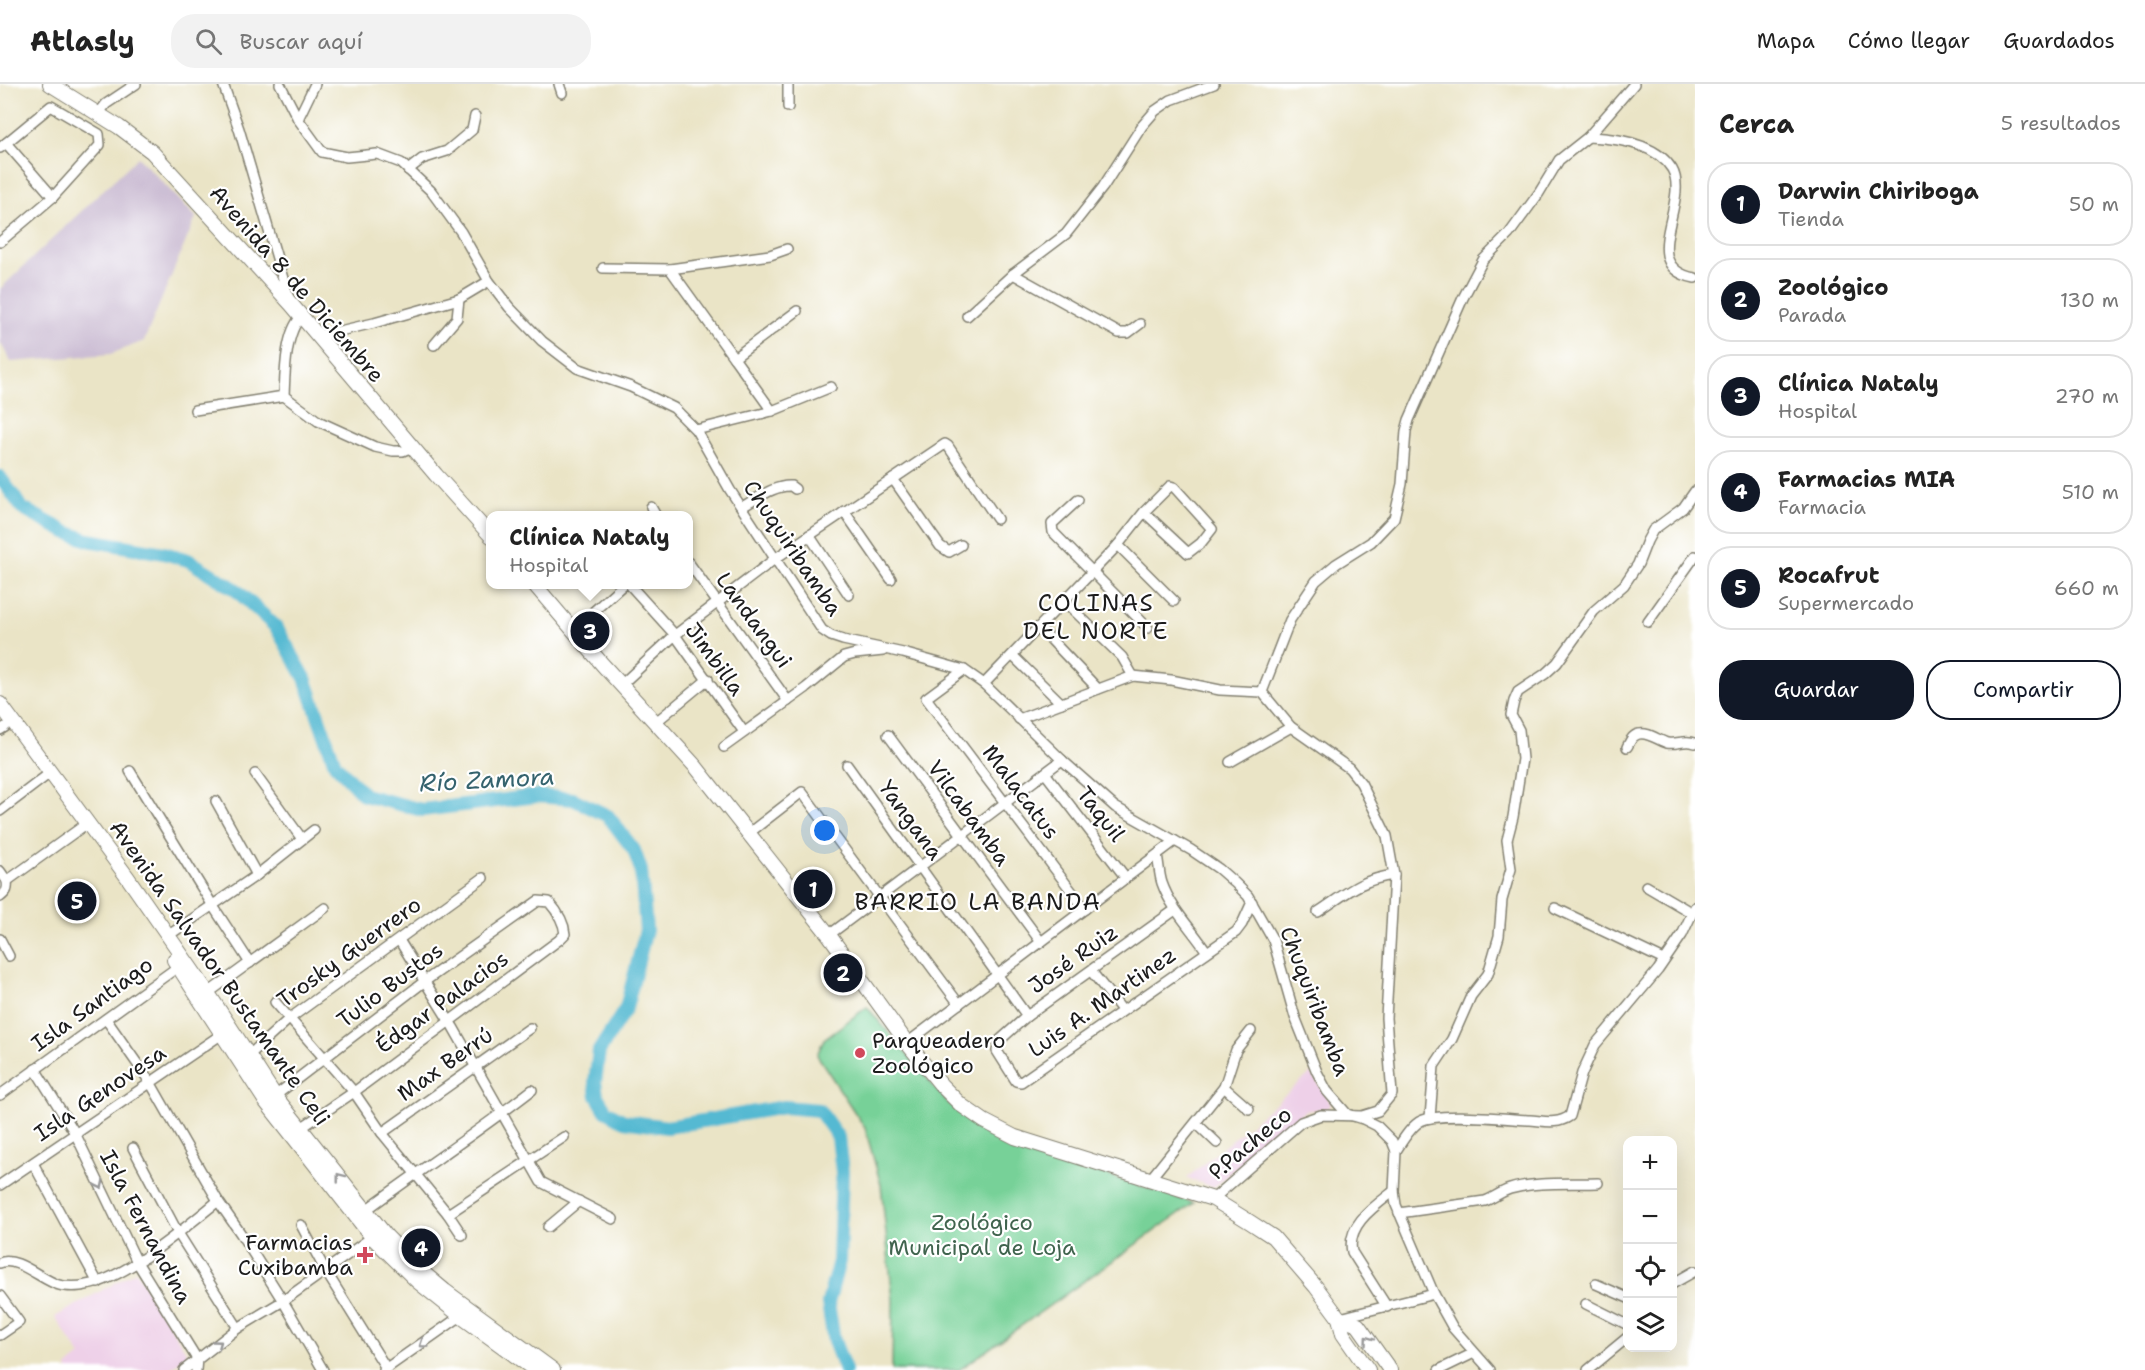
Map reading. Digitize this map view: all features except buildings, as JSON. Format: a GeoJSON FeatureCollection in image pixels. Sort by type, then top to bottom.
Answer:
{"type":"FeatureCollection","features":[{"type":"Feature","properties":{"kind":"main road","name":"Avenida 8 de Diciembre"},"geometry":{"type":"LineString","coordinates":[[50,84],[94,110],[152,152],[291,304],[411,447],[486,530]]}},
{"type":"Feature","properties":{"kind":"main road"},"geometry":{"type":"LineString","coordinates":[[537,589],[696,767],[829,935],[907,1043],[941,1085],[962,1105],[984,1121],[1015,1137],[1213,1199],[1273,1237],[1339,1318],[1343,1334],[1368,1370]]}},
{"type":"Feature","properties":{"kind":"main road","name":"Avenida Salvador Bustamante Celi"},"geometry":{"type":"LineString","coordinates":[[0,705],[82,827],[169,935],[222,1034],[245,1059]]}},
{"type":"Feature","properties":{"kind":"main road","name":"Avenida Salvador Bustamante Celi"},"geometry":{"type":"LineString","coordinates":[[2,726],[47,775],[125,880],[179,966],[204,997],[271,1099],[362,1213]]}},
{"type":"Feature","properties":{"kind":"main road","name":"Avenida Salvador Bustamante Celi"},"geometry":{"type":"LineString","coordinates":[[271,1099],[301,1128],[377,1234],[417,1281],[553,1370]]}},
{"type":"Feature","properties":{"kind":"main road","name":"Avenida Salvador Bustamante Celi"},"geometry":{"type":"LineString","coordinates":[[465,1313],[535,1370]]}},
{"type":"Feature","properties":{"kind":"main road"},"geometry":{"type":"LineString","coordinates":[[1339,1318],[1358,1325],[1390,1370]]}},
{"type":"Feature","properties":{"kind":"street"},"geometry":{"type":"LineString","coordinates":[[80,122],[94,110],[136,84]]}},
{"type":"Feature","properties":{"kind":"street"},"geometry":{"type":"LineString","coordinates":[[223,84],[291,304]]}},
{"type":"Feature","properties":{"kind":"street","name":"Chuquiribamba"},"geometry":{"type":"LineString","coordinates":[[280,84],[298,119],[322,152],[347,157],[377,154],[401,163],[431,191],[461,232],[489,281],[508,307],[542,341],[577,368],[631,387],[674,408],[696,430],[742,507],[822,630],[837,638],[964,670],[984,684],[1062,760],[1115,807],[1176,841],[1219,869],[1235,883],[1252,902],[1273,940],[1295,1017],[1327,1091],[1347,1114],[1377,1126],[1392,1141],[1396,1151]]}},
{"type":"Feature","properties":{"kind":"street"},"geometry":{"type":"LineString","coordinates":[[298,119],[315,84]]}},
{"type":"Feature","properties":{"kind":"street"},"geometry":{"type":"LineString","coordinates":[[788,84],[788,107]]}},
{"type":"Feature","properties":{"kind":"street"},"geometry":{"type":"LineString","coordinates":[[967,316],[1012,274],[1065,234],[1103,187],[1155,111],[1171,100],[1214,84]]}},
{"type":"Feature","properties":{"kind":"street"},"geometry":{"type":"LineString","coordinates":[[1019,719],[1133,676],[1171,680],[1220,690],[1262,692],[1290,620],[1316,581],[1336,564],[1371,542],[1394,518],[1402,484],[1409,420],[1462,298],[1483,260],[1509,234],[1539,194],[1559,160],[1588,136],[1634,84]]}},
{"type":"Feature","properties":{"kind":"street"},"geometry":{"type":"LineString","coordinates":[[0,242],[53,197],[100,145],[99,134],[51,106],[3,145],[53,197]]}},
{"type":"Feature","properties":{"kind":"street"},"geometry":{"type":"LineString","coordinates":[[408,170],[422,159],[447,152],[472,130],[475,116]]}},
{"type":"Feature","properties":{"kind":"street"},"geometry":{"type":"LineString","coordinates":[[1588,136],[1613,138],[1658,153],[1673,170],[1676,190],[1666,245],[1668,258],[1672,267],[1683,275],[1695,278]]}},
{"type":"Feature","properties":{"kind":"street"},"geometry":{"type":"LineString","coordinates":[[603,268],[670,269],[770,255],[787,249]]}},
{"type":"Feature","properties":{"kind":"street"},"geometry":{"type":"LineString","coordinates":[[670,269],[772,411]]}},
{"type":"Feature","properties":{"kind":"street"},"geometry":{"type":"LineString","coordinates":[[1012,274],[1119,333],[1128,333],[1140,324]]}},
{"type":"Feature","properties":{"kind":"street"},"geometry":{"type":"LineString","coordinates":[[318,336],[459,298],[489,281]]}},
{"type":"Feature","properties":{"kind":"street"},"geometry":{"type":"LineString","coordinates":[[434,345],[456,318],[459,298]]}},
{"type":"Feature","properties":{"kind":"street"},"geometry":{"type":"LineString","coordinates":[[734,358],[797,311]]}},
{"type":"Feature","properties":{"kind":"street"},"geometry":{"type":"LineString","coordinates":[[284,396],[290,335],[301,317]]}},
{"type":"Feature","properties":{"kind":"street"},"geometry":{"type":"LineString","coordinates":[[696,430],[772,411],[831,387]]}},
{"type":"Feature","properties":{"kind":"street"},"geometry":{"type":"LineString","coordinates":[[195,410],[284,396],[318,422],[375,447],[393,451],[403,451],[411,447]]}},
{"type":"Feature","properties":{"kind":"street"},"geometry":{"type":"LineString","coordinates":[[621,685],[675,635],[776,558],[945,444],[997,519]]}},
{"type":"Feature","properties":{"kind":"street"},"geometry":{"type":"LineString","coordinates":[[893,479],[940,546],[949,552],[961,544]]}},
{"type":"Feature","properties":{"kind":"street"},"geometry":{"type":"LineString","coordinates":[[742,507],[780,488],[791,486],[795,489]]}},
{"type":"Feature","properties":{"kind":"street"},"geometry":{"type":"LineString","coordinates":[[984,684],[1118,545],[1144,512],[1170,486],[1174,487],[1211,527],[1210,532],[1188,553],[1144,512]]}},
{"type":"Feature","properties":{"kind":"street"},"geometry":{"type":"LineString","coordinates":[[1431,1118],[1434,1066],[1452,1039],[1471,996],[1488,974],[1499,936],[1502,900],[1510,869],[1507,840],[1522,759],[1519,730],[1511,715],[1514,701],[1518,692],[1557,663],[1594,611],[1624,585],[1638,564],[1653,530],[1683,508],[1695,491]]}},
{"type":"Feature","properties":{"kind":"street"},"geometry":{"type":"LineString","coordinates":[[1078,500],[1052,524],[1052,529],[1091,572],[1148,628]]}},
{"type":"Feature","properties":{"kind":"street"},"geometry":{"type":"LineString","coordinates":[[844,511],[891,579]]}},
{"type":"Feature","properties":{"kind":"street"},"geometry":{"type":"LineString","coordinates":[[809,535],[849,595]]}},
{"type":"Feature","properties":{"kind":"street"},"geometry":{"type":"LineString","coordinates":[[1118,545],[1174,601]]}},
{"type":"Feature","properties":{"kind":"street"},"geometry":{"type":"LineString","coordinates":[[1648,622],[1695,556]]}},
{"type":"Feature","properties":{"kind":"street","name":"Landangui"},"geometry":{"type":"LineString","coordinates":[[693,568],[788,701]]}},
{"type":"Feature","properties":{"kind":"street"},"geometry":{"type":"LineString","coordinates":[[573,630],[619,589]]}},
{"type":"Feature","properties":{"kind":"street","name":"Jimbilla"},"geometry":{"type":"LineString","coordinates":[[633,589],[675,635],[744,732]]}},
{"type":"Feature","properties":{"kind":"street"},"geometry":{"type":"LineString","coordinates":[[1063,600],[1122,657],[1133,676]]}},
{"type":"Feature","properties":{"kind":"street"},"geometry":{"type":"LineString","coordinates":[[1039,627],[1098,688]]}},
{"type":"Feature","properties":{"kind":"street"},"geometry":{"type":"LineString","coordinates":[[724,747],[844,657],[891,650]]}},
{"type":"Feature","properties":{"kind":"street"},"geometry":{"type":"LineString","coordinates":[[1013,656],[1060,703]]}},
{"type":"Feature","properties":{"kind":"street","name":"Malacatus"},"geometry":{"type":"LineString","coordinates":[[964,670],[926,698],[1084,909]]}},
{"type":"Feature","properties":{"kind":"street"},"geometry":{"type":"LineString","coordinates":[[656,722],[708,679]]}},
{"type":"Feature","properties":{"kind":"street","name":"P.Pacheco"},"geometry":{"type":"LineString","coordinates":[[1213,1199],[1301,1122],[1321,1115],[1362,1116],[1378,1111],[1392,1094],[1386,1018],[1394,875],[1387,836],[1361,783],[1343,762],[1291,727],[1262,692]]}},
{"type":"Feature","properties":{"kind":"street"},"geometry":{"type":"LineString","coordinates":[[1230,762],[1291,727]]}},
{"type":"Feature","properties":{"kind":"street"},"geometry":{"type":"LineString","coordinates":[[1627,747],[1634,736],[1639,734],[1646,734],[1669,744],[1684,741],[1695,743]]}},
{"type":"Feature","properties":{"kind":"street","name":"Vilcabamba"},"geometry":{"type":"LineString","coordinates":[[888,735],[1041,942]]}},
{"type":"Feature","properties":{"kind":"street"},"geometry":{"type":"LineString","coordinates":[[829,935],[1062,760]]}},
{"type":"Feature","properties":{"kind":"street","name":"Yangana"},"geometry":{"type":"LineString","coordinates":[[847,765],[1027,1016]]}},
{"type":"Feature","properties":{"kind":"street"},"geometry":{"type":"LineString","coordinates":[[130,771],[250,963]]}},
{"type":"Feature","properties":{"kind":"street","name":"Taquil"},"geometry":{"type":"LineString","coordinates":[[1045,773],[1126,878]]}},
{"type":"Feature","properties":{"kind":"street"},"geometry":{"type":"LineString","coordinates":[[255,774],[302,839]]}},
{"type":"Feature","properties":{"kind":"street"},"geometry":{"type":"LineString","coordinates":[[0,810],[47,775]]}},
{"type":"Feature","properties":{"kind":"street"},"geometry":{"type":"LineString","coordinates":[[749,833],[802,792],[959,1004]]}},
{"type":"Feature","properties":{"kind":"street"},"geometry":{"type":"LineString","coordinates":[[216,801],[257,875]]}},
{"type":"Feature","properties":{"kind":"street"},"geometry":{"type":"LineString","coordinates":[[7,881],[82,827]]}},
{"type":"Feature","properties":{"kind":"street"},"geometry":{"type":"LineString","coordinates":[[169,935],[257,875],[314,830]]}},
{"type":"Feature","properties":{"kind":"street"},"geometry":{"type":"LineString","coordinates":[[907,1043],[1176,841]]}},
{"type":"Feature","properties":{"kind":"street"},"geometry":{"type":"LineString","coordinates":[[1157,855],[1161,881],[1175,910],[1207,951]]}},
{"type":"Feature","properties":{"kind":"street"},"geometry":{"type":"LineString","coordinates":[[0,871],[7,881],[8,888],[0,897]]}},
{"type":"Feature","properties":{"kind":"street"},"geometry":{"type":"LineString","coordinates":[[1318,912],[1357,885],[1368,880],[1394,875]]}},
{"type":"Feature","properties":{"kind":"street","name":"Trosky Guerrero"},"geometry":{"type":"LineString","coordinates":[[245,1059],[289,1019],[483,878]]}},
{"type":"Feature","properties":{"kind":"street"},"geometry":{"type":"LineString","coordinates":[[1491,1370],[1453,1328],[1434,1294],[1399,1212],[1394,1191],[1396,1151],[1406,1135],[1419,1122],[1431,1118],[1500,1118],[1553,1122],[1562,1121],[1570,1116],[1582,1073],[1595,1045],[1664,960],[1682,935],[1693,910],[1646,886]]}},
{"type":"Feature","properties":{"kind":"street","name":"Tulio Bustos"},"geometry":{"type":"LineString","coordinates":[[271,1099],[425,981],[538,901]]}},
{"type":"Feature","properties":{"kind":"street","name":"Édgar Palacios"},"geometry":{"type":"LineString","coordinates":[[301,1128],[354,1092],[559,940],[565,934],[556,909],[549,902],[538,901]]}},
{"type":"Feature","properties":{"kind":"street","name":"Luis A. Martinez"},"geometry":{"type":"LineString","coordinates":[[998,1045],[997,1051],[1016,1081],[1022,1082],[1236,932],[1252,902]]}},
{"type":"Feature","properties":{"kind":"street"},"geometry":{"type":"LineString","coordinates":[[204,997],[325,908]]}},
{"type":"Feature","properties":{"kind":"street"},"geometry":{"type":"LineString","coordinates":[[1555,908],[1664,960]]}},
{"type":"Feature","properties":{"kind":"street","name":"José Ruiz"},"geometry":{"type":"LineString","coordinates":[[998,1045],[1000,1040],[1027,1016],[1175,910]]}},
{"type":"Feature","properties":{"kind":"street"},"geometry":{"type":"LineString","coordinates":[[0,939],[9,956]]}},
{"type":"Feature","properties":{"kind":"street"},"geometry":{"type":"LineString","coordinates":[[399,940],[541,1182],[613,1219]]}},
{"type":"Feature","properties":{"kind":"street","name":"Isla Santiago"},"geometry":{"type":"LineString","coordinates":[[0,1095],[179,966]]}},
{"type":"Feature","properties":{"kind":"street"},"geometry":{"type":"LineString","coordinates":[[1091,971],[1122,1010]]}},
{"type":"Feature","properties":{"kind":"street"},"geometry":{"type":"LineString","coordinates":[[275,1002],[354,1092],[382,1133],[462,1234]]}},
{"type":"Feature","properties":{"kind":"street"},"geometry":{"type":"LineString","coordinates":[[106,1019],[150,1082],[218,1201],[283,1301],[323,1370]]}},
{"type":"Feature","properties":{"kind":"street","name":"Max Berrú"},"geometry":{"type":"LineString","coordinates":[[382,1133],[530,1029]]}},
{"type":"Feature","properties":{"kind":"street"},"geometry":{"type":"LineString","coordinates":[[1151,1178],[1224,1087],[1236,1050],[1251,1031]]}},
{"type":"Feature","properties":{"kind":"street","name":"Isla Genovesa"},"geometry":{"type":"LineString","coordinates":[[0,1185],[222,1034]]}},
{"type":"Feature","properties":{"kind":"street","name":"Isla Fernandina"},"geometry":{"type":"LineString","coordinates":[[35,1069],[75,1133],[137,1262],[197,1359]]}},
{"type":"Feature","properties":{"kind":"street"},"geometry":{"type":"LineString","coordinates":[[1224,1087],[1249,1109]]}},
{"type":"Feature","properties":{"kind":"street"},"geometry":{"type":"LineString","coordinates":[[362,1213],[415,1173],[502,1114],[532,1090]]}},
{"type":"Feature","properties":{"kind":"street"},"geometry":{"type":"LineString","coordinates":[[1196,1123],[1217,1143]]}},
{"type":"Feature","properties":{"kind":"street"},"geometry":{"type":"LineString","coordinates":[[448,1214],[564,1137]]}},
{"type":"Feature","properties":{"kind":"street"},"geometry":{"type":"LineString","coordinates":[[133,1149],[178,1233],[238,1328]]}},
{"type":"Feature","properties":{"kind":"street"},"geometry":{"type":"LineString","coordinates":[[33,1163],[98,1283]]}},
{"type":"Feature","properties":{"kind":"street"},"geometry":{"type":"LineString","coordinates":[[1399,1212],[1485,1201],[1511,1188],[1598,1183]]}},
{"type":"Feature","properties":{"kind":"street"},"geometry":{"type":"LineString","coordinates":[[1387,1307],[1352,1252],[1350,1242],[1357,1226],[1394,1191]]}},
{"type":"Feature","properties":{"kind":"street"},"geometry":{"type":"LineString","coordinates":[[0,1263],[4,1261],[15,1263],[60,1286],[85,1286],[98,1283],[108,1280],[137,1262],[218,1201]]}},
{"type":"Feature","properties":{"kind":"street"},"geometry":{"type":"LineString","coordinates":[[548,1227],[579,1201]]}},
{"type":"Feature","properties":{"kind":"street"},"geometry":{"type":"LineString","coordinates":[[301,1225],[325,1270],[385,1369],[465,1313]]}},
{"type":"Feature","properties":{"kind":"street"},"geometry":{"type":"LineString","coordinates":[[184,1370],[238,1328],[283,1301],[377,1234]]}},
{"type":"Feature","properties":{"kind":"street"},"geometry":{"type":"LineString","coordinates":[[1677,1281],[1695,1271]]}},
{"type":"Feature","properties":{"kind":"street"},"geometry":{"type":"LineString","coordinates":[[1596,1284],[1623,1296]]}},
{"type":"Feature","properties":{"kind":"street"},"geometry":{"type":"LineString","coordinates":[[1339,1318],[1434,1294]]}},
{"type":"Feature","properties":{"kind":"street"},"geometry":{"type":"LineString","coordinates":[[0,1296],[19,1322],[0,1335]]}},
{"type":"Feature","properties":{"kind":"street"},"geometry":{"type":"LineString","coordinates":[[1586,1304],[1623,1322]]}},
{"type":"Feature","properties":{"kind":"street"},"geometry":{"type":"LineString","coordinates":[[1588,1370],[1623,1341]]}},
{"type":"Feature","properties":{"kind":"street"},"geometry":{"type":"LineString","coordinates":[[1439,1370],[1474,1353]]}},
{"type":"Feature","properties":{"kind":"street"},"geometry":{"type":"LineString","coordinates":[[196,1370],[197,1359]]}},
{"type":"Feature","properties":{"kind":"shaded area"},"geometry":{"type":"Polygon","coordinates":[[[138,157],[196,217],[144,341],[111,354],[11,362],[0,342],[0,289],[138,157]]]}},
{"type":"Feature","properties":{"kind":"shaded area"},"geometry":{"type":"Polygon","coordinates":[[[1311,1073],[1331,1104],[1328,1108],[1305,1111],[1213,1187],[1187,1178],[1311,1073]]]}},
{"type":"Feature","properties":{"kind":"shaded area"},"geometry":{"type":"Polygon","coordinates":[[[136,1271],[188,1355],[168,1370],[68,1370],[67,1367],[81,1356],[55,1317],[136,1271]]]}},
{"type":"Feature","properties":{"kind":"green space","name":"Zoológico Municipal de Loja"},"geometry":{"type":"Polygon","coordinates":[[[867,1007],[949,1104],[978,1125],[1020,1147],[1194,1203],[959,1370],[892,1370],[893,1301],[881,1185],[865,1128],[817,1055],[824,1039],[867,1007]]]}},
{"type":"Feature","properties":{"kind":"waterway","name":"Río Zamora"},"geometry":{"type":"LineString","coordinates":[[0,477],[23,509],[66,532],[88,540],[164,553],[188,560],[235,589],[276,627],[305,678],[335,764],[364,795],[422,810],[537,796],[573,799],[608,816],[634,850],[641,870],[646,930],[626,1008],[599,1051],[595,1082],[597,1096],[606,1111],[624,1121],[667,1127],[784,1107],[819,1110],[838,1137],[842,1172],[839,1261],[828,1303],[834,1341],[845,1370]]}},
{"type":"Feature","properties":{"kind":"place","name":"Clínica Nataly"},"geometry":{"type":"Point","coordinates":[590,631]}},
{"type":"Feature","properties":{"kind":"place","name":"Darwin Chiriboga"},"geometry":{"type":"Point","coordinates":[813,889]}},
{"type":"Feature","properties":{"kind":"place","name":"Rocafrut"},"geometry":{"type":"Point","coordinates":[77,901]}},
{"type":"Feature","properties":{"kind":"place","name":"Zoológico"},"geometry":{"type":"Point","coordinates":[843,973]}},
{"type":"Feature","properties":{"kind":"place","name":"Parqueadero Zoológico"},"geometry":{"type":"Point","coordinates":[860,1053]}},
{"type":"Feature","properties":{"kind":"place","name":"Farmacias MIA"},"geometry":{"type":"Point","coordinates":[421,1248]}},
{"type":"Feature","properties":{"kind":"place","name":"Farmacias Cuxibamba"},"geometry":{"type":"Point","coordinates":[365,1255]}},
{"type":"Feature","properties":{"kind":"district","name":"COLINAS DEL NORTE"},"geometry":{"type":"Point","coordinates":[1096,617]}},
{"type":"Feature","properties":{"kind":"district","name":"BARRIO LA BANDA"},"geometry":{"type":"Point","coordinates":[978,902]}}]}
